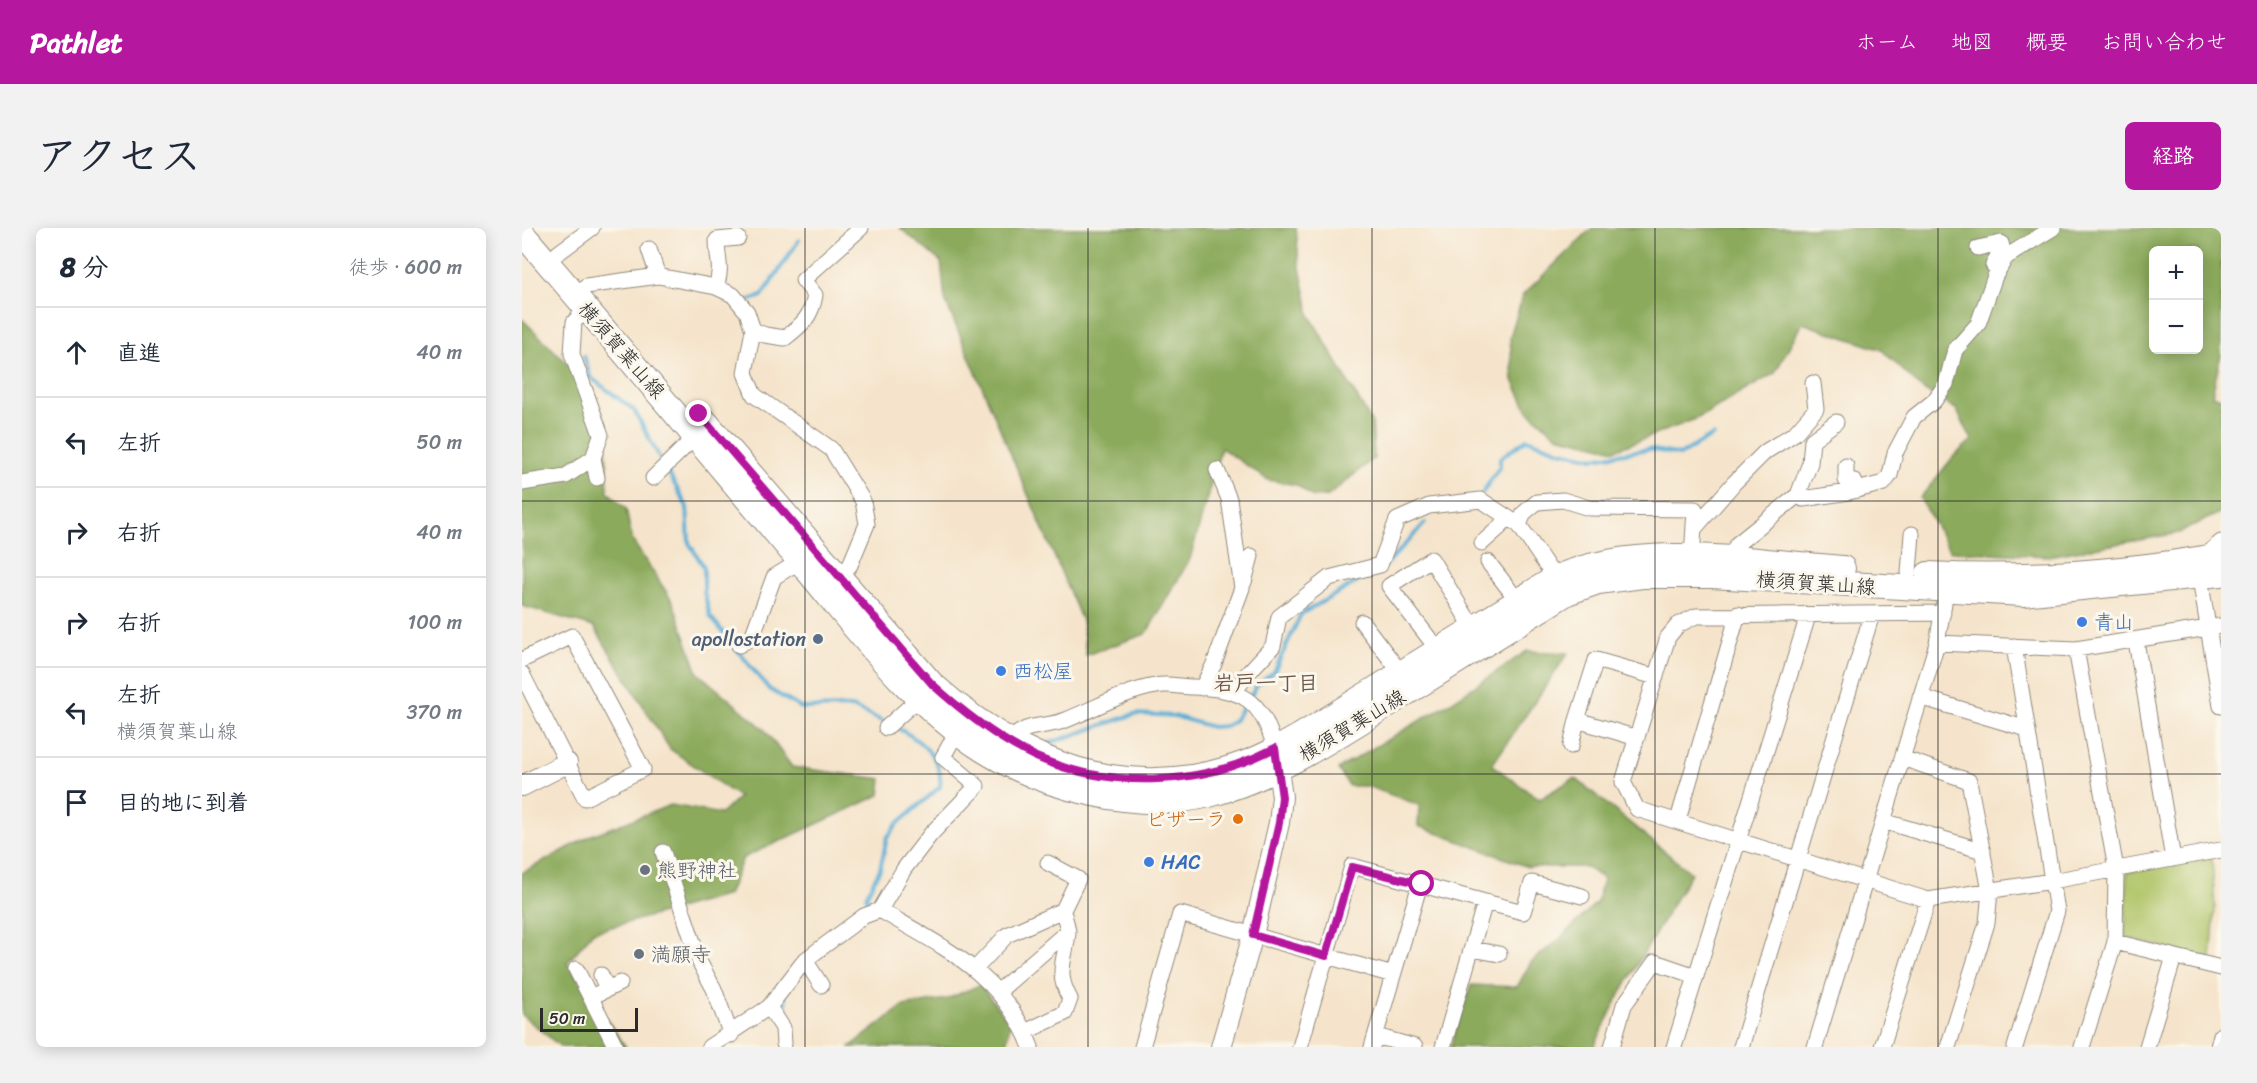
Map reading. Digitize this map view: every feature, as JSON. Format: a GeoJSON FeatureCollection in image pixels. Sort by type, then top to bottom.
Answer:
{"type":"FeatureCollection","features":[{"type":"Feature","properties":{"kind":"main road","name":"横須賀葉山線"},"geometry":{"type":"LineString","coordinates":[[537,228],[558,253],[586,297],[696,436],[800,561],[919,698],[963,723],[1009,742],[1037,757],[1078,771],[1116,777],[1161,779],[1194,776],[1249,762],[1276,759],[1401,673],[1555,578],[1601,562],[1641,558],[1692,558],[1909,572],[2039,576],[2211,566]]}},
{"type":"Feature","properties":{"kind":"main road","name":"横須賀葉山線"},"geometry":{"type":"LineString","coordinates":[[522,233],[586,297],[839,578],[963,723],[997,758],[1061,787],[1134,798],[1193,798],[1210,794],[1276,759],[1355,725],[1566,593],[1598,582],[1642,576],[1711,576],[1944,602],[2023,594],[2211,566]]}},
{"type":"Feature","properties":{"kind":"street"},"geometry":{"type":"LineString","coordinates":[[558,253],[592,228]]}},
{"type":"Feature","properties":{"kind":"street"},"geometry":{"type":"LineString","coordinates":[[753,330],[765,335],[785,338],[801,326],[813,311],[814,295],[803,280],[861,228]]}},
{"type":"Feature","properties":{"kind":"street"},"geometry":{"type":"LineString","coordinates":[[1798,495],[1803,499],[1849,492],[1884,483],[1890,475],[1895,453],[1914,417],[1934,401],[1946,384],[1955,350],[1978,324],[1995,276],[2006,257],[2053,228]]}},
{"type":"Feature","properties":{"kind":"street"},"geometry":{"type":"LineString","coordinates":[[716,287],[721,271],[717,254],[717,234],[738,238]]}},
{"type":"Feature","properties":{"kind":"street"},"geometry":{"type":"LineString","coordinates":[[1977,248],[2001,243],[2002,247],[1991,268],[1995,276]]}},
{"type":"Feature","properties":{"kind":"street"},"geometry":{"type":"LineString","coordinates":[[649,249],[658,276]]}},
{"type":"Feature","properties":{"kind":"street"},"geometry":{"type":"LineString","coordinates":[[597,478],[593,458],[601,435],[572,354],[574,322],[586,297],[658,276],[716,287],[733,295],[747,312],[753,330],[745,373],[754,395],[831,449],[863,501],[867,524],[850,565],[839,578]]}},
{"type":"Feature","properties":{"kind":"street"},"geometry":{"type":"LineString","coordinates":[[1694,529],[1765,452],[1795,433],[1815,409],[1813,383]]}},
{"type":"Feature","properties":{"kind":"street"},"geometry":{"type":"LineString","coordinates":[[1729,560],[1737,544],[1798,495],[1810,463],[1812,440],[1836,422]]}},
{"type":"Feature","properties":{"kind":"street"},"geometry":{"type":"LineString","coordinates":[[653,478],[696,436]]}},
{"type":"Feature","properties":{"kind":"street"},"geometry":{"type":"LineString","coordinates":[[522,483],[566,476],[593,458]]}},
{"type":"Feature","properties":{"kind":"street"},"geometry":{"type":"LineString","coordinates":[[1846,466],[1846,480],[1854,481],[1856,485],[1849,492]]}},
{"type":"Feature","properties":{"kind":"street"},"geometry":{"type":"LineString","coordinates":[[1217,470],[1229,499],[1242,588]]}},
{"type":"Feature","properties":{"kind":"street"},"geometry":{"type":"LineString","coordinates":[[1235,691],[1273,646],[1279,617],[1329,578],[1380,565],[1397,520],[1429,506],[1481,500],[1513,521],[1555,578]]}},
{"type":"Feature","properties":{"kind":"street"},"geometry":{"type":"LineString","coordinates":[[1482,543],[1537,502],[1563,500],[1588,508],[1695,509],[1692,558]]}},
{"type":"Feature","properties":{"kind":"street"},"geometry":{"type":"LineString","coordinates":[[1909,572],[1912,534]]}},
{"type":"Feature","properties":{"kind":"street"},"geometry":{"type":"LineString","coordinates":[[2221,542],[2211,566],[2221,706]]}},
{"type":"Feature","properties":{"kind":"street"},"geometry":{"type":"LineString","coordinates":[[1202,688],[1214,663],[1242,588],[1251,556]]}},
{"type":"Feature","properties":{"kind":"street"},"geometry":{"type":"LineString","coordinates":[[1438,650],[1389,586],[1431,559],[1473,628]]}},
{"type":"Feature","properties":{"kind":"street"},"geometry":{"type":"LineString","coordinates":[[739,645],[752,637],[774,577],[800,561]]}},
{"type":"Feature","properties":{"kind":"street"},"geometry":{"type":"LineString","coordinates":[[1488,562],[1518,601]]}},
{"type":"Feature","properties":{"kind":"street"},"geometry":{"type":"LineString","coordinates":[[1815,1047],[1865,879],[1937,643],[1944,602],[1872,614],[1696,616],[1678,625],[1668,637],[1623,782],[1638,809],[1678,820],[1865,879],[1928,900],[2052,881],[2221,850]]}},
{"type":"Feature","properties":{"kind":"street"},"geometry":{"type":"LineString","coordinates":[[1678,820],[1738,614]]}},
{"type":"Feature","properties":{"kind":"street"},"geometry":{"type":"LineString","coordinates":[[1741,1047],[1872,614]]}},
{"type":"Feature","properties":{"kind":"street"},"geometry":{"type":"LineString","coordinates":[[1674,1047],[1808,616]]}},
{"type":"Feature","properties":{"kind":"street"},"geometry":{"type":"LineString","coordinates":[[1362,622],[1401,673]]}},
{"type":"Feature","properties":{"kind":"street"},"geometry":{"type":"LineString","coordinates":[[1937,643],[2076,649],[2215,628]]}},
{"type":"Feature","properties":{"kind":"street"},"geometry":{"type":"LineString","coordinates":[[522,660],[572,636],[643,769],[585,798],[522,674]]}},
{"type":"Feature","properties":{"kind":"street"},"geometry":{"type":"LineString","coordinates":[[2136,641],[2173,859]]}},
{"type":"Feature","properties":{"kind":"street"},"geometry":{"type":"LineString","coordinates":[[2014,646],[2057,911],[2014,1047]]}},
{"type":"Feature","properties":{"kind":"street"},"geometry":{"type":"LineString","coordinates":[[2076,649],[2116,869],[2115,942],[2082,1047]]}},
{"type":"Feature","properties":{"kind":"street"},"geometry":{"type":"LineString","coordinates":[[1571,746],[1596,660],[1656,677]]}},
{"type":"Feature","properties":{"kind":"street"},"geometry":{"type":"LineString","coordinates":[[1009,742],[1019,730],[1064,721],[1122,696],[1158,685],[1235,691],[1255,705],[1269,726],[1282,797],[1279,823],[1253,935],[1221,1047]]}},
{"type":"Feature","properties":{"kind":"street"},"geometry":{"type":"LineString","coordinates":[[1920,697],[2027,729]]}},
{"type":"Feature","properties":{"kind":"street"},"geometry":{"type":"LineString","coordinates":[[886,728],[919,698]]}},
{"type":"Feature","properties":{"kind":"street"},"geometry":{"type":"LineString","coordinates":[[1577,720],[1637,738]]}},
{"type":"Feature","properties":{"kind":"street"},"geometry":{"type":"LineString","coordinates":[[709,1047],[731,1035],[769,1008],[805,960],[864,916],[879,910],[904,869],[931,834],[977,786],[943,757],[963,723]]}},
{"type":"Feature","properties":{"kind":"street"},"geometry":{"type":"LineString","coordinates":[[1902,758],[1969,781],[1990,891],[1987,923],[1948,1047]]}},
{"type":"Feature","properties":{"kind":"street"},"geometry":{"type":"LineString","coordinates":[[522,786],[567,763]]}},
{"type":"Feature","properties":{"kind":"street"},"geometry":{"type":"LineString","coordinates":[[1883,820],[1983,851]]}},
{"type":"Feature","properties":{"kind":"street"},"geometry":{"type":"LineString","coordinates":[[663,852],[700,963],[714,989],[731,1035]]}},
{"type":"Feature","properties":{"kind":"street"},"geometry":{"type":"LineString","coordinates":[[1025,1032],[1065,1013],[1070,999],[1061,983],[1061,958],[1068,931],[1063,910],[1078,879],[1048,863]]}},
{"type":"Feature","properties":{"kind":"street"},"geometry":{"type":"LineString","coordinates":[[1300,1047],[1352,867],[1523,912],[1532,883],[1582,896]]}},
{"type":"Feature","properties":{"kind":"street"},"geometry":{"type":"LineString","coordinates":[[1415,1047],[1374,1041],[1420,884]]}},
{"type":"Feature","properties":{"kind":"street"},"geometry":{"type":"LineString","coordinates":[[1882,1047],[1928,900]]}},
{"type":"Feature","properties":{"kind":"street"},"geometry":{"type":"LineString","coordinates":[[1443,1047],[1485,902]]}},
{"type":"Feature","properties":{"kind":"street"},"geometry":{"type":"LineString","coordinates":[[879,910],[976,969],[999,990],[1025,1032],[1031,1047]]}},
{"type":"Feature","properties":{"kind":"street"},"geometry":{"type":"LineString","coordinates":[[976,969],[1007,935],[1063,910]]}},
{"type":"Feature","properties":{"kind":"street"},"geometry":{"type":"LineString","coordinates":[[1142,1047],[1180,914],[1394,975]]}},
{"type":"Feature","properties":{"kind":"street"},"geometry":{"type":"LineString","coordinates":[[999,990],[1068,931]]}},
{"type":"Feature","properties":{"kind":"street"},"geometry":{"type":"LineString","coordinates":[[2115,942],[2221,968]]}},
{"type":"Feature","properties":{"kind":"street"},"geometry":{"type":"LineString","coordinates":[[1472,949],[1499,954]]}},
{"type":"Feature","properties":{"kind":"street"},"geometry":{"type":"LineString","coordinates":[[2147,1047],[2174,957]]}},
{"type":"Feature","properties":{"kind":"street"},"geometry":{"type":"LineString","coordinates":[[805,960],[821,985]]}},
{"type":"Feature","properties":{"kind":"street"},"geometry":{"type":"LineString","coordinates":[[1612,1047],[1623,1005],[1655,962],[1696,976]]}},
{"type":"Feature","properties":{"kind":"street"},"geometry":{"type":"LineString","coordinates":[[576,969],[616,1047]]}},
{"type":"Feature","properties":{"kind":"street"},"geometry":{"type":"LineString","coordinates":[[591,997],[609,982]]}},
{"type":"Feature","properties":{"kind":"street"},"geometry":{"type":"LineString","coordinates":[[769,1008],[783,1028],[784,1044]]}},
{"type":"Feature","properties":{"kind":"street"},"geometry":{"type":"LineString","coordinates":[[2217,1047],[2221,1035]]}},
{"type":"Feature","properties":{"kind":"green space"},"geometry":{"type":"Polygon","coordinates":[[[900,228],[1296,228],[1299,263],[1310,316],[1372,423],[1374,458],[1328,496],[1313,497],[1297,485],[1268,480],[1221,448],[1190,559],[1146,634],[1086,655],[1082,621],[945,300],[941,262],[900,228]]]}},
{"type":"Feature","properties":{"kind":"green space"},"geometry":{"type":"Polygon","coordinates":[[[1592,228],[2221,228],[2221,355],[2212,395],[2221,398],[2221,512],[2179,533],[2048,556],[1950,551],[1920,498],[1954,456],[1972,440],[1956,409],[1923,390],[1882,350],[1802,323],[1775,373],[1698,418],[1615,450],[1557,436],[1528,411],[1513,380],[1510,337],[1523,295],[1592,228]]]}},
{"type":"Feature","properties":{"kind":"green space"},"geometry":{"type":"Polygon","coordinates":[[[522,319],[590,386],[605,421],[608,492],[626,509],[632,540],[673,602],[698,673],[764,729],[792,767],[882,779],[880,795],[743,858],[728,895],[593,932],[567,963],[626,1047],[561,1047],[522,1015],[522,873],[592,835],[671,805],[721,814],[739,797],[670,749],[594,627],[522,606],[522,319]]]}},
{"type":"Feature","properties":{"kind":"green space"},"geometry":{"type":"Polygon","coordinates":[[[1527,651],[1568,653],[1492,765],[1539,799],[1575,778],[1691,873],[1616,1001],[1594,1047],[1450,1047],[1471,985],[1517,987],[1531,962],[1561,938],[1597,902],[1603,879],[1586,867],[1528,867],[1418,826],[1419,805],[1367,786],[1349,786],[1338,769],[1451,702],[1527,651]]]}},
{"type":"Feature","properties":{"kind":"green space"},"geometry":{"type":"Polygon","coordinates":[[[2212,857],[2215,908],[2211,959],[2125,938],[2127,872],[2212,857]]]}},
{"type":"Feature","properties":{"kind":"green space"},"geometry":{"type":"Polygon","coordinates":[[[980,985],[1010,1023],[1006,1047],[850,1047],[903,1006],[947,999],[980,985]]]}},
{"type":"Feature","properties":{"kind":"waterway"},"geometry":{"type":"LineString","coordinates":[[744,302],[762,296],[799,240]]}},
{"type":"Feature","properties":{"kind":"waterway"},"geometry":{"type":"LineString","coordinates":[[584,356],[590,377],[634,410],[663,464]]}},
{"type":"Feature","properties":{"kind":"waterway"},"geometry":{"type":"LineString","coordinates":[[1483,492],[1500,466],[1500,458],[1527,439],[1560,451],[1594,458],[1649,449],[1680,455],[1713,435]]}},
{"type":"Feature","properties":{"kind":"waterway"},"geometry":{"type":"LineString","coordinates":[[667,470],[687,507],[689,543],[704,567],[704,592],[710,616],[769,689],[801,708],[852,707],[886,723]]}},
{"type":"Feature","properties":{"kind":"waterway"},"geometry":{"type":"LineString","coordinates":[[1385,566],[1425,523]]}},
{"type":"Feature","properties":{"kind":"waterway"},"geometry":{"type":"LineString","coordinates":[[1250,697],[1257,685],[1274,672],[1301,614],[1373,573]]}},
{"type":"Feature","properties":{"kind":"waterway"},"geometry":{"type":"LineString","coordinates":[[1044,745],[1135,714],[1174,716],[1212,727],[1225,726],[1233,722],[1246,703]]}},
{"type":"Feature","properties":{"kind":"waterway"},"geometry":{"type":"LineString","coordinates":[[871,910],[866,896],[880,869],[887,838],[897,824],[940,787],[938,766],[927,749],[911,736],[893,726]]}},
{"type":"Feature","properties":{"kind":"waterway"},"geometry":{"type":"LineString","coordinates":[[785,996],[787,1024]]}},
{"type":"Feature","properties":{"kind":"place","name":"青山"},"geometry":{"type":"Point","coordinates":[2082,622]}},
{"type":"Feature","properties":{"kind":"place","name":"apollostation"},"geometry":{"type":"Point","coordinates":[818,639]}},
{"type":"Feature","properties":{"kind":"place","name":"西松屋"},"geometry":{"type":"Point","coordinates":[1001,671]}},
{"type":"Feature","properties":{"kind":"place","name":"ピザーラ"},"geometry":{"type":"Point","coordinates":[1238,819]}},
{"type":"Feature","properties":{"kind":"place","name":"HAC"},"geometry":{"type":"Point","coordinates":[1149,862]}},
{"type":"Feature","properties":{"kind":"place","name":"熊野神社"},"geometry":{"type":"Point","coordinates":[645,870]}},
{"type":"Feature","properties":{"kind":"place","name":"満願寺"},"geometry":{"type":"Point","coordinates":[639,954]}},
{"type":"Feature","properties":{"kind":"district","name":"岩戸一丁目"},"geometry":{"type":"Point","coordinates":[1266,683]}},
{"type":"Feature","properties":{"kind":"route"},"geometry":{"type":"LineString","coordinates":[[699,414],[932,684],[955,705],[998,736],[1037,757],[1078,771],[1116,777],[1161,779],[1218,771],[1249,762],[1275,748],[1282,797],[1279,823],[1253,935],[1326,956],[1352,867],[1422,884]]}}]}
